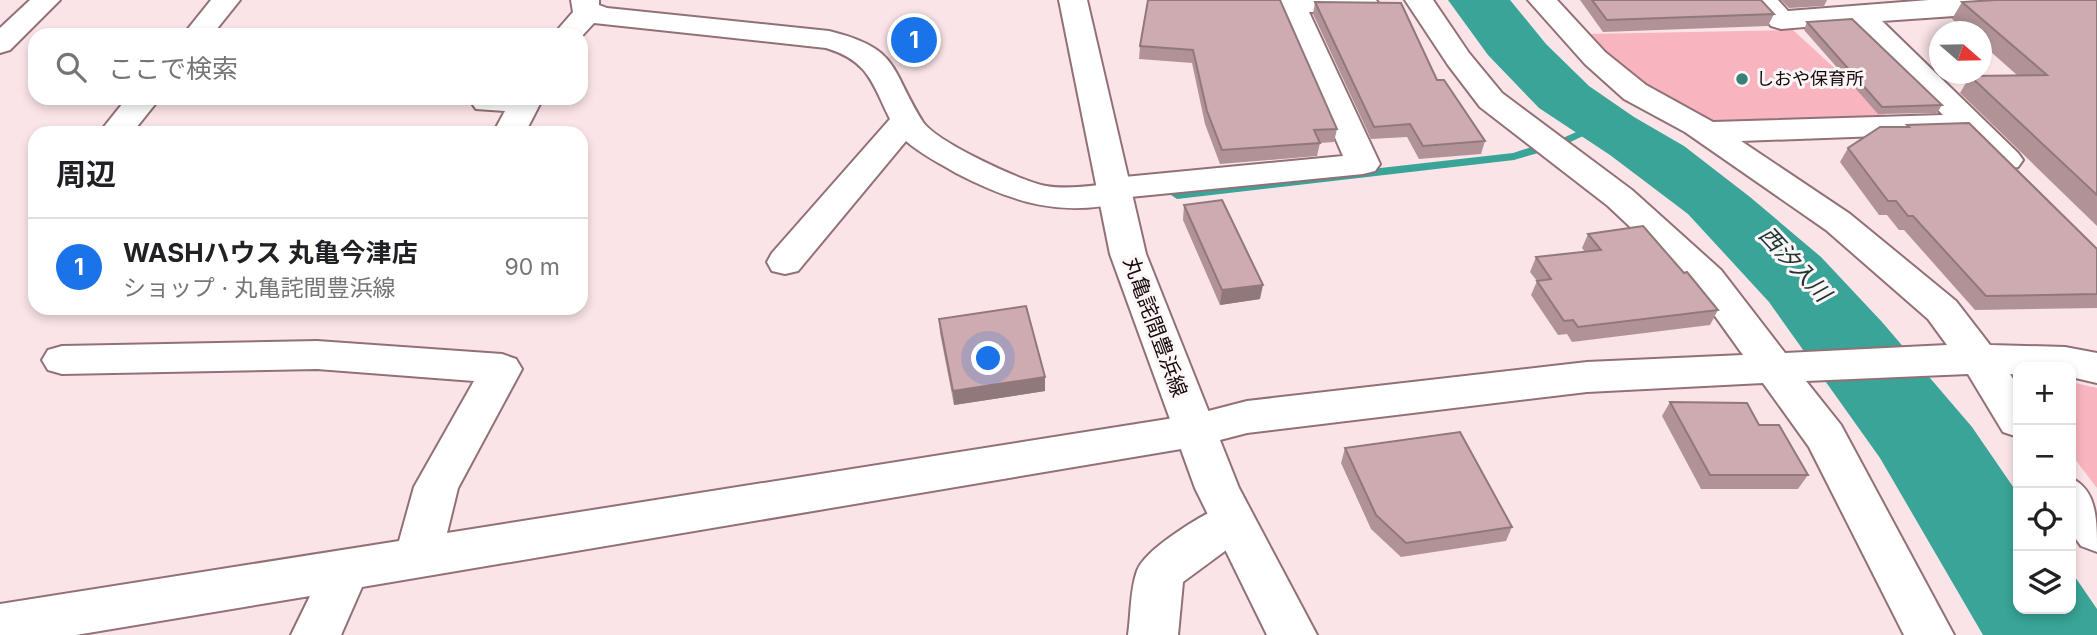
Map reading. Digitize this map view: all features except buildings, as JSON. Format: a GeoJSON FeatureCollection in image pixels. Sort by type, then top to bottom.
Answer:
{"type":"FeatureCollection","features":[{"type":"Feature","properties":{"kind":"street"},"geometry":{"type":"LineString","coordinates":[[0,44],[46,0]]}},
{"type":"Feature","properties":{"kind":"street"},"geometry":{"type":"LineString","coordinates":[[203,28],[226,0]]}},
{"type":"Feature","properties":{"kind":"street","name":"丸亀詫間豊浜線"},"geometry":{"type":"LineString","coordinates":[[1073,0],[1128,254],[1193,430],[1232,521],[1292,635]]}},
{"type":"Feature","properties":{"kind":"street"},"geometry":{"type":"LineString","coordinates":[[1542,0],[1595,58],[1635,92],[1706,132],[1838,222],[1942,310],[1965,359],[2013,415]]}},
{"type":"Feature","properties":{"kind":"street"},"geometry":{"type":"LineString","coordinates":[[1772,10],[1860,15],[2023,1],[2071,0]]}},
{"type":"Feature","properties":{"kind":"street"},"geometry":{"type":"LineString","coordinates":[[573,28],[587,6],[601,16],[829,40],[862,51],[881,68],[913,131],[997,179],[1040,196],[1064,198],[1363,163],[1279,2],[1419,2],[1491,100],[1619,198],[1708,279],[1826,437],[1929,635]]}},
{"type":"Feature","properties":{"kind":"street"},"geometry":{"type":"LineString","coordinates":[[1860,15],[2029,183]]}},
{"type":"Feature","properties":{"kind":"street"},"geometry":{"type":"LineString","coordinates":[[121,126],[138,105]]}},
{"type":"Feature","properties":{"kind":"street"},"geometry":{"type":"LineString","coordinates":[[513,126],[523,105]]}},
{"type":"Feature","properties":{"kind":"street"},"geometry":{"type":"LineString","coordinates":[[785,262],[907,119]]}},
{"type":"Feature","properties":{"kind":"street"},"geometry":{"type":"LineString","coordinates":[[1706,132],[1970,124]]}},
{"type":"Feature","properties":{"kind":"street"},"geometry":{"type":"LineString","coordinates":[[62,360],[317,355],[502,369],[436,487],[418,559]]}},
{"type":"Feature","properties":{"kind":"street"},"geometry":{"type":"LineString","coordinates":[[0,626],[1193,430],[1247,417],[1587,377],[1965,359],[2065,361],[2097,368]]}},
{"type":"Feature","properties":{"kind":"street"},"geometry":{"type":"LineString","coordinates":[[2076,503],[2097,533]]}},
{"type":"Feature","properties":{"kind":"street"},"geometry":{"type":"LineString","coordinates":[[1153,635],[1160,572],[1232,521]]}},
{"type":"Feature","properties":{"kind":"street"},"geometry":{"type":"LineString","coordinates":[[316,635],[346,570]]}},
{"type":"Feature","properties":{"kind":"shaded area","name":"しおや保育所"},"geometry":{"type":"Polygon","coordinates":[[[1793,30],[1890,119],[1710,121],[1664,98],[1613,60],[1588,34],[1793,30]]]}},
{"type":"Feature","properties":{"kind":"shaded area"},"geometry":{"type":"Polygon","coordinates":[[[2076,383],[2097,388],[2097,488],[2076,461],[2076,383]]]}},
{"type":"Feature","properties":{"kind":"water","name":"西汐入川"},"geometry":{"type":"Polygon","coordinates":[[[1448,0],[1510,0],[1546,44],[1589,86],[1634,117],[1684,146],[1821,257],[1882,322],[1972,427],[2013,487],[2013,614],[2076,614],[2076,578],[2097,609],[2097,635],[1983,635],[1880,458],[1769,302],[1688,214],[1610,155],[1539,108],[1488,55],[1448,0]]]}},
{"type":"Feature","properties":{"kind":"waterway"},"geometry":{"type":"LineString","coordinates":[[1560,142],[1594,127]]}},
{"type":"Feature","properties":{"kind":"waterway"},"geometry":{"type":"LineString","coordinates":[[1177,195],[1514,156],[1541,148]]}},
{"type":"Feature","properties":{"kind":"place","name":"WASHハウス 丸亀今津店"},"geometry":{"type":"Point","coordinates":[914,40]}},
{"type":"Feature","properties":{"kind":"place","name":"しおや保育所"},"geometry":{"type":"Point","coordinates":[1742,79]}}]}
